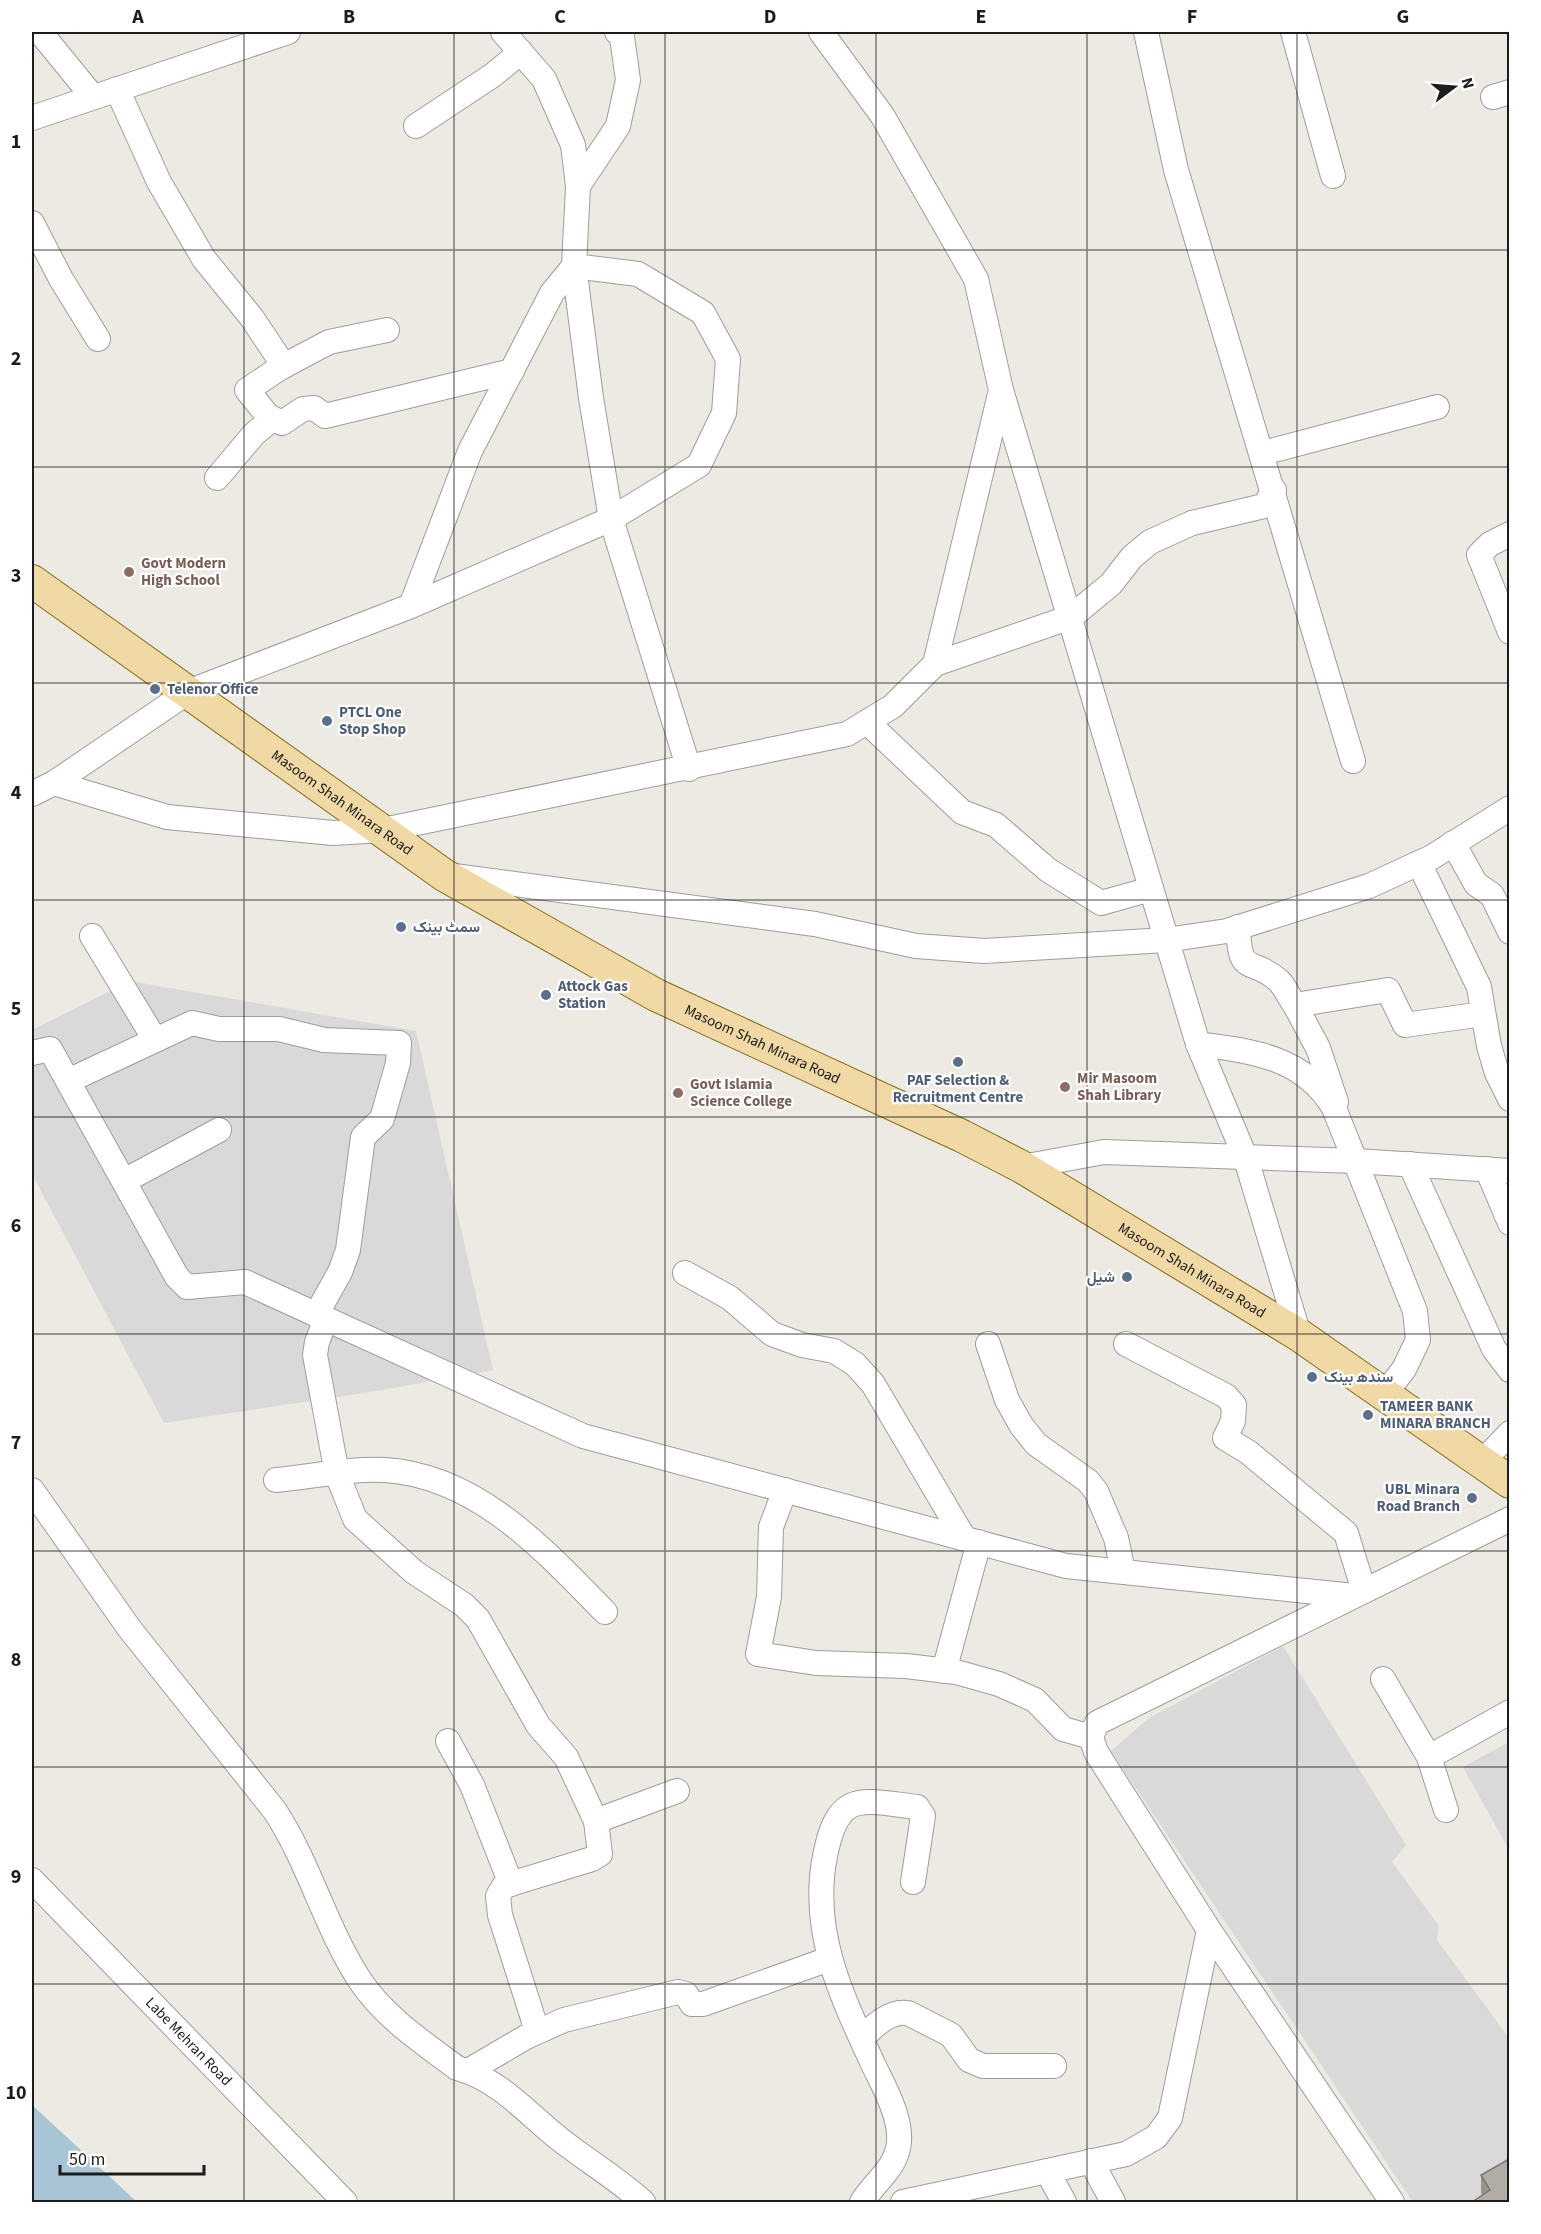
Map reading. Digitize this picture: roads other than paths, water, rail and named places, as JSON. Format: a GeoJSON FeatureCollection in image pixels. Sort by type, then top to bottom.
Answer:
{"type":"FeatureCollection","features":[{"type":"Feature","properties":{"kind":"main road","name":"Masoom Shah Minara Road"},"geometry":{"type":"LineString","coordinates":[[32,581],[444,875],[656,995],[952,1131],[1022,1167],[1299,1335],[1509,1482]]}},
{"type":"Feature","properties":{"kind":"street"},"geometry":{"type":"LineString","coordinates":[[40,32],[93,96]]}},
{"type":"Feature","properties":{"kind":"street"},"geometry":{"type":"LineString","coordinates":[[32,118],[288,32]]}},
{"type":"Feature","properties":{"kind":"street"},"geometry":{"type":"LineString","coordinates":[[503,32],[544,80],[573,145],[578,186],[574,266],[591,398],[611,519],[689,769]]}},
{"type":"Feature","properties":{"kind":"street"},"geometry":{"type":"LineString","coordinates":[[578,186],[618,126],[628,80],[622,38],[618,32]]}},
{"type":"Feature","properties":{"kind":"street"},"geometry":{"type":"LineString","coordinates":[[821,32],[882,115],[976,279],[1001,390],[1071,617],[1150,889],[1198,1044],[1246,1159],[1299,1335]]}},
{"type":"Feature","properties":{"kind":"street"},"geometry":{"type":"LineString","coordinates":[[1146,32],[1176,170],[1263,453],[1353,760]]}},
{"type":"Feature","properties":{"kind":"street"},"geometry":{"type":"LineString","coordinates":[[1293,32],[1333,176]]}},
{"type":"Feature","properties":{"kind":"street"},"geometry":{"type":"LineString","coordinates":[[416,126],[493,75],[521,52]]}},
{"type":"Feature","properties":{"kind":"street"},"geometry":{"type":"LineString","coordinates":[[117,88],[159,182],[204,259],[252,318],[284,366]]}},
{"type":"Feature","properties":{"kind":"street"},"geometry":{"type":"LineString","coordinates":[[32,223],[61,279],[98,339]]}},
{"type":"Feature","properties":{"kind":"street"},"geometry":{"type":"LineString","coordinates":[[411,606],[470,451],[552,293],[574,266]]}},
{"type":"Feature","properties":{"kind":"street"},"geometry":{"type":"LineString","coordinates":[[38,788],[188,692],[411,606],[611,519],[699,465],[724,413],[728,359],[703,313],[638,274],[574,266]]}},
{"type":"Feature","properties":{"kind":"street"},"geometry":{"type":"LineString","coordinates":[[387,330],[340,339],[284,366],[247,390],[271,420],[282,423],[303,409],[314,408],[325,416],[512,371]]}},
{"type":"Feature","properties":{"kind":"street"},"geometry":{"type":"LineString","coordinates":[[935,664],[1001,390]]}},
{"type":"Feature","properties":{"kind":"street"},"geometry":{"type":"LineString","coordinates":[[1263,453],[1437,408]]}},
{"type":"Feature","properties":{"kind":"street"},"geometry":{"type":"LineString","coordinates":[[217,478],[254,434],[271,420]]}},
{"type":"Feature","properties":{"kind":"street"},"geometry":{"type":"LineString","coordinates":[[38,788],[167,817],[333,833],[383,830],[689,769],[847,734],[893,706],[935,664],[1071,617],[1111,584],[1132,557],[1150,542],[1192,523],[1264,506],[1274,490]]}},
{"type":"Feature","properties":{"kind":"street"},"geometry":{"type":"LineString","coordinates":[[1509,534],[1490,544],[1479,555],[1509,632]]}},
{"type":"Feature","properties":{"kind":"street"},"geometry":{"type":"LineString","coordinates":[[867,722],[962,812],[996,825],[1048,870],[1101,903],[1150,889]]}},
{"type":"Feature","properties":{"kind":"street"},"geometry":{"type":"LineString","coordinates":[[444,875],[816,924],[916,946],[984,951],[1166,940],[1238,927],[1369,886],[1419,863],[1509,808]]}},
{"type":"Feature","properties":{"kind":"street"},"geometry":{"type":"LineString","coordinates":[[1453,843],[1476,884],[1492,895],[1509,932]]}},
{"type":"Feature","properties":{"kind":"street"},"geometry":{"type":"LineString","coordinates":[[1419,863],[1479,987],[1497,1072],[1509,1099]]}},
{"type":"Feature","properties":{"kind":"street"},"geometry":{"type":"LineString","coordinates":[[1238,927],[1239,953],[1244,964],[1277,980],[1295,1005],[1326,1069],[1336,1102],[1334,1108]]}},
{"type":"Feature","properties":{"kind":"street"},"geometry":{"type":"LineString","coordinates":[[92,936],[154,1038]]}},
{"type":"Feature","properties":{"kind":"street"},"geometry":{"type":"LineString","coordinates":[[1295,1005],[1388,990],[1405,1025],[1484,1014]]}},
{"type":"Feature","properties":{"kind":"street"},"geometry":{"type":"LineString","coordinates":[[68,1081],[154,1038],[192,1023],[219,1029],[279,1029],[324,1040],[399,1043],[398,1064],[381,1119],[363,1137],[348,1250],[321,1317],[315,1355],[337,1474],[355,1519],[414,1572],[464,1605],[478,1619],[538,1725],[566,1757],[596,1821],[600,1854],[592,1859],[504,1886],[498,1896],[500,1915],[537,2031]]}},
{"type":"Feature","properties":{"kind":"street"},"geometry":{"type":"LineString","coordinates":[[1198,1044],[1253,1051],[1289,1064],[1325,1093],[1334,1108],[1415,1311],[1418,1340],[1404,1369],[1383,1395]]}},
{"type":"Feature","properties":{"kind":"street"},"geometry":{"type":"LineString","coordinates":[[32,1053],[50,1049],[177,1277],[187,1287],[245,1282],[583,1436],[1066,1566],[1359,1593]]}},
{"type":"Feature","properties":{"kind":"street"},"geometry":{"type":"LineString","coordinates":[[123,1181],[219,1130]]}},
{"type":"Feature","properties":{"kind":"street"},"geometry":{"type":"LineString","coordinates":[[1022,1167],[1104,1152],[1246,1159],[1356,1161],[1498,1170],[1509,1223]]}},
{"type":"Feature","properties":{"kind":"street"},"geometry":{"type":"LineString","coordinates":[[1410,1164],[1494,1349],[1509,1370]]}},
{"type":"Feature","properties":{"kind":"street"},"geometry":{"type":"LineString","coordinates":[[685,1273],[730,1298],[783,1340],[834,1351],[855,1364],[873,1384],[972,1540],[944,1671]]}},
{"type":"Feature","properties":{"kind":"street"},"geometry":{"type":"LineString","coordinates":[[988,1344],[1007,1400],[1021,1425],[1036,1444],[1088,1481],[1096,1491],[1116,1538],[1123,1572]]}},
{"type":"Feature","properties":{"kind":"street"},"geometry":{"type":"LineString","coordinates":[[1126,1344],[1226,1396],[1234,1405],[1233,1421],[1225,1438],[1248,1452],[1346,1533],[1359,1593]]}},
{"type":"Feature","properties":{"kind":"street"},"geometry":{"type":"LineString","coordinates":[[1481,1462],[1509,1433]]}},
{"type":"Feature","properties":{"kind":"street"},"geometry":{"type":"LineString","coordinates":[[276,1480],[383,1470],[409,1474],[473,1497],[516,1526],[605,1612]]}},
{"type":"Feature","properties":{"kind":"street"},"geometry":{"type":"LineString","coordinates":[[32,1490],[129,1628],[275,1810],[294,1839],[359,1979],[402,2028],[457,2068],[468,2071],[510,2094],[533,2119],[617,2178],[643,2202]]}},
{"type":"Feature","properties":{"kind":"street"},"geometry":{"type":"LineString","coordinates":[[785,1490],[771,1527],[770,1596],[758,1654],[816,1663],[944,1671],[999,1684],[1035,1700],[1063,1729],[1091,1737]]}},
{"type":"Feature","properties":{"kind":"street"},"geometry":{"type":"LineString","coordinates":[[1392,2202],[1209,1930],[1096,1752],[1091,1737],[1097,1723],[1509,1518]]}},
{"type":"Feature","properties":{"kind":"street"},"geometry":{"type":"LineString","coordinates":[[1383,1679],[1429,1757],[1446,1810]]}},
{"type":"Feature","properties":{"kind":"street"},"geometry":{"type":"LineString","coordinates":[[1429,1757],[1509,1712]]}},
{"type":"Feature","properties":{"kind":"street"},"geometry":{"type":"LineString","coordinates":[[448,1741],[472,1785],[511,1884]]}},
{"type":"Feature","properties":{"kind":"street"},"geometry":{"type":"LineString","coordinates":[[596,1821],[677,1791]]}},
{"type":"Feature","properties":{"kind":"street"},"geometry":{"type":"LineString","coordinates":[[862,2202],[893,2166],[899,2141],[886,2090],[829,1959],[820,1911],[822,1873],[834,1819],[848,1806],[867,1801],[917,1807],[923,1816],[913,1882]]}},
{"type":"Feature","properties":{"kind":"street","name":"Labe Mehran Road"},"geometry":{"type":"LineString","coordinates":[[32,1880],[345,2202]]}},
{"type":"Feature","properties":{"kind":"street"},"geometry":{"type":"LineString","coordinates":[[903,2202],[1126,2154],[1156,2137],[1170,2118],[1209,1930]]}},
{"type":"Feature","properties":{"kind":"street"},"geometry":{"type":"LineString","coordinates":[[468,2071],[537,2031],[598,2010],[678,1992],[686,1994],[692,2004],[702,2004],[829,1959]]}},
{"type":"Feature","properties":{"kind":"street"},"geometry":{"type":"LineString","coordinates":[[862,2038],[880,2021],[902,2012],[909,2013],[951,2035],[969,2060],[983,2066],[1054,2066]]}},
{"type":"Feature","properties":{"kind":"street"},"geometry":{"type":"LineString","coordinates":[[1091,2162],[1113,2202]]}},
{"type":"Feature","properties":{"kind":"street"},"geometry":{"type":"LineString","coordinates":[[1047,2171],[1064,2202]]}},
{"type":"Feature","properties":{"kind":"water"},"geometry":{"type":"Polygon","coordinates":[[[32,2105],[137,2202],[32,2202],[32,2105]]]}},
{"type":"Feature","properties":{"kind":"place","name":"Govt Modern High School"},"geometry":{"type":"Point","coordinates":[129,572]}},
{"type":"Feature","properties":{"kind":"place","name":"Telenor Office"},"geometry":{"type":"Point","coordinates":[155,689]}},
{"type":"Feature","properties":{"kind":"place","name":"PTCL One Stop Shop"},"geometry":{"type":"Point","coordinates":[327,721]}},
{"type":"Feature","properties":{"kind":"place","name":"سمٹ بینک"},"geometry":{"type":"Point","coordinates":[401,927]}},
{"type":"Feature","properties":{"kind":"place","name":"Attock Gas Station"},"geometry":{"type":"Point","coordinates":[546,995]}},
{"type":"Feature","properties":{"kind":"place","name":"PAF Selection & Recruitment Centre"},"geometry":{"type":"Point","coordinates":[958,1062]}},
{"type":"Feature","properties":{"kind":"place","name":"Mir Masoom Shah Library"},"geometry":{"type":"Point","coordinates":[1065,1087]}},
{"type":"Feature","properties":{"kind":"place","name":"Govt Islamia Science College"},"geometry":{"type":"Point","coordinates":[678,1093]}},
{"type":"Feature","properties":{"kind":"place","name":"شیل"},"geometry":{"type":"Point","coordinates":[1127,1277]}},
{"type":"Feature","properties":{"kind":"place","name":"سندھ بینک"},"geometry":{"type":"Point","coordinates":[1312,1377]}},
{"type":"Feature","properties":{"kind":"place","name":"TAMEER BANK MINARA BRANCH"},"geometry":{"type":"Point","coordinates":[1368,1415]}},
{"type":"Feature","properties":{"kind":"place","name":"UBL Minara Road Branch"},"geometry":{"type":"Point","coordinates":[1472,1498]}}]}
